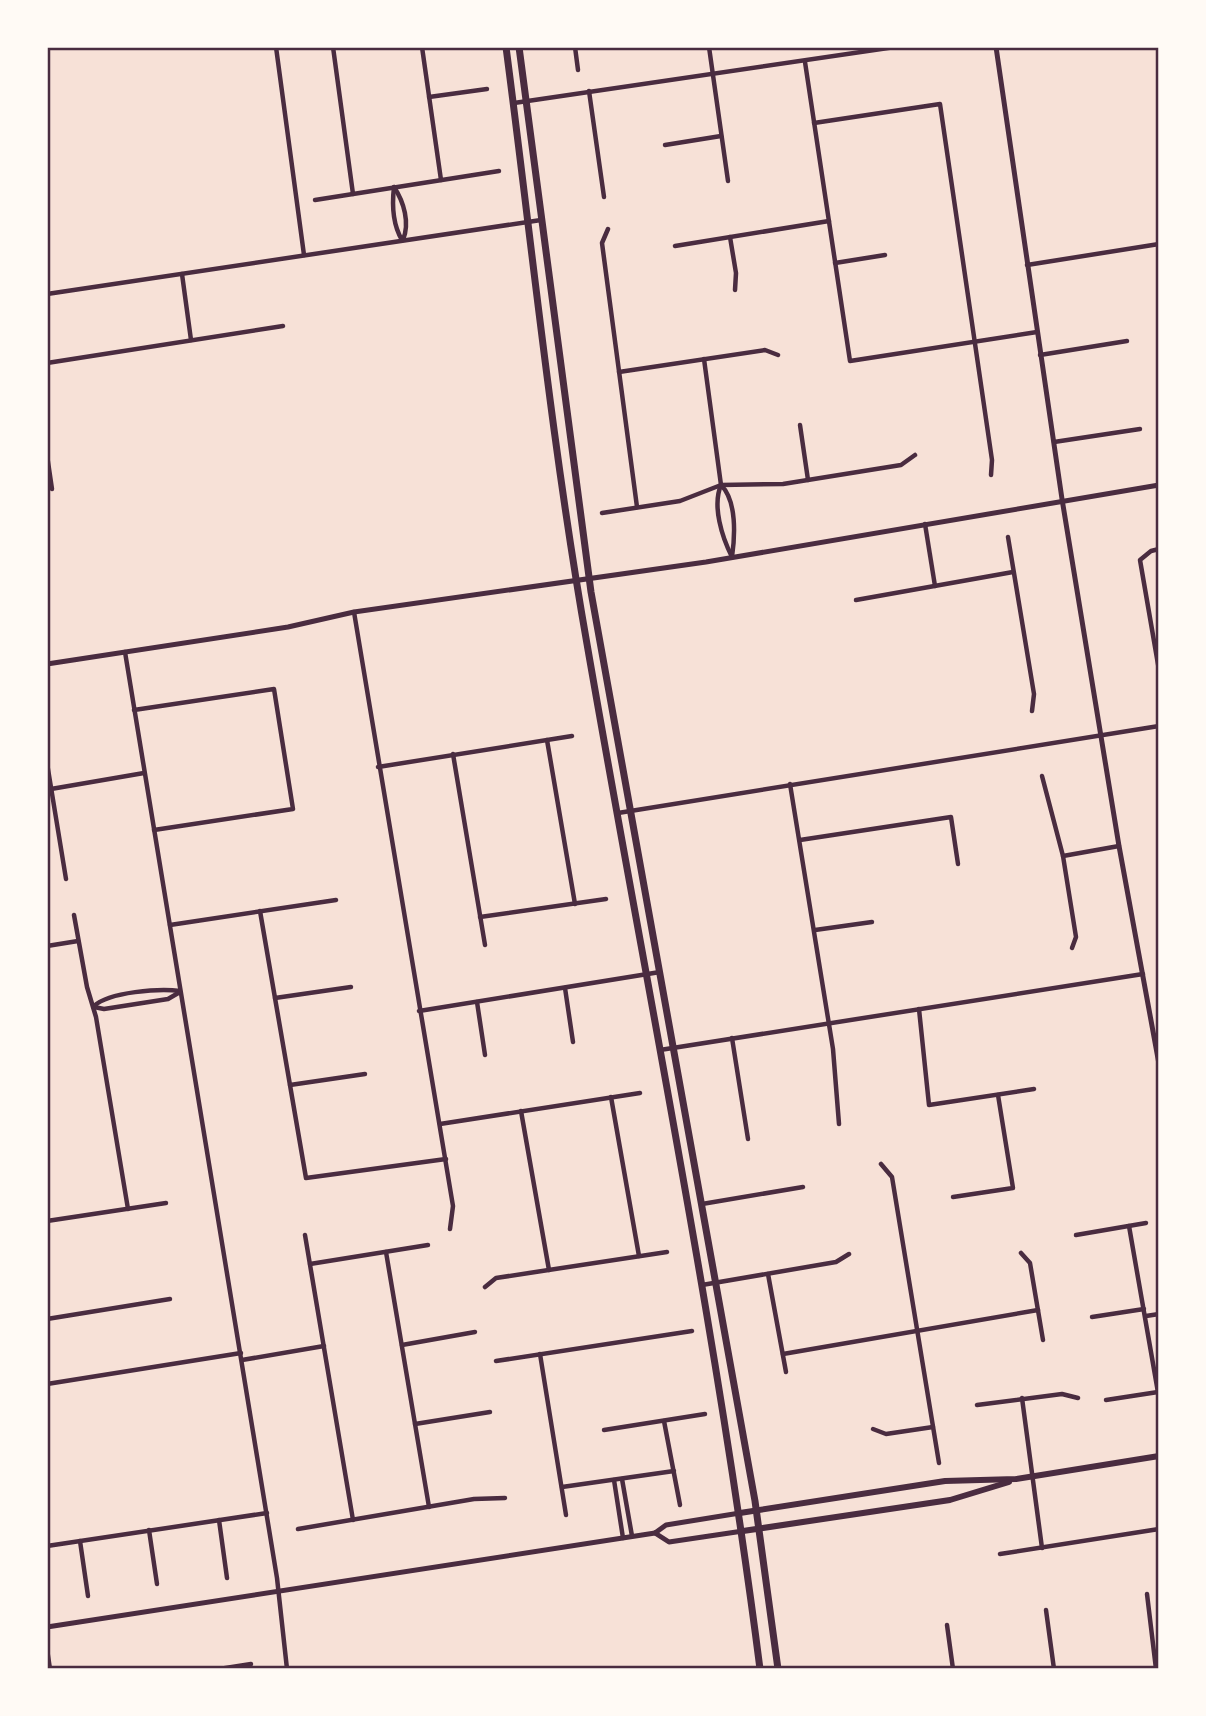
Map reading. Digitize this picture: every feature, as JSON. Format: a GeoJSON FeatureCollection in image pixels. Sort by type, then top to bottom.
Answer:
{"type":"FeatureCollection","features":[{"type":"Feature","properties":{"kind":"main road"},"geometry":{"type":"LineString","coordinates":[[506,47],[576,579],[702,1285],[743,1531],[760,1669]]}},
{"type":"Feature","properties":{"kind":"main road"},"geometry":{"type":"LineString","coordinates":[[519,47],[589,577],[757,1511],[778,1669]]}},
{"type":"Feature","properties":{"kind":"main road"},"geometry":{"type":"LineString","coordinates":[[740,1513],[945,1481],[1016,1479],[1159,1456]]}},
{"type":"Feature","properties":{"kind":"main road"},"geometry":{"type":"LineString","coordinates":[[743,1531],[950,1500],[1016,1479]]}},
{"type":"Feature","properties":{"kind":"street"},"geometry":{"type":"LineString","coordinates":[[276,47],[304,255]]}},
{"type":"Feature","properties":{"kind":"street"},"geometry":{"type":"LineString","coordinates":[[334,47],[353,194]]}},
{"type":"Feature","properties":{"kind":"street"},"geometry":{"type":"LineString","coordinates":[[422,47],[441,180]]}},
{"type":"Feature","properties":{"kind":"street"},"geometry":{"type":"LineString","coordinates":[[575,47],[579,71]]}},
{"type":"Feature","properties":{"kind":"street"},"geometry":{"type":"LineString","coordinates":[[709,47],[728,181]]}},
{"type":"Feature","properties":{"kind":"street"},"geometry":{"type":"LineString","coordinates":[[513,103],[895,47]]}},
{"type":"Feature","properties":{"kind":"street"},"geometry":{"type":"LineString","coordinates":[[996,47],[1062,499],[1119,846],[1159,1064]]}},
{"type":"Feature","properties":{"kind":"street"},"geometry":{"type":"LineString","coordinates":[[805,62],[850,361],[1037,332]]}},
{"type":"Feature","properties":{"kind":"street"},"geometry":{"type":"LineString","coordinates":[[429,97],[487,89]]}},
{"type":"Feature","properties":{"kind":"street"},"geometry":{"type":"LineString","coordinates":[[589,91],[604,197]]}},
{"type":"Feature","properties":{"kind":"street"},"geometry":{"type":"LineString","coordinates":[[814,123],[940,104],[992,460],[990,474]]}},
{"type":"Feature","properties":{"kind":"street"},"geometry":{"type":"LineString","coordinates":[[665,145],[722,136]]}},
{"type":"Feature","properties":{"kind":"street"},"geometry":{"type":"LineString","coordinates":[[315,200],[499,171]]}},
{"type":"Feature","properties":{"kind":"street"},"geometry":{"type":"LineString","coordinates":[[394,187],[402,199],[407,230],[403,240]]}},
{"type":"Feature","properties":{"kind":"street"},"geometry":{"type":"LineString","coordinates":[[394,187],[393,205],[397,232],[403,240]]}},
{"type":"Feature","properties":{"kind":"street"},"geometry":{"type":"LineString","coordinates":[[47,294],[541,220]]}},
{"type":"Feature","properties":{"kind":"street"},"geometry":{"type":"LineString","coordinates":[[675,246],[829,221]]}},
{"type":"Feature","properties":{"kind":"street"},"geometry":{"type":"LineString","coordinates":[[608,229],[602,243],[637,507]]}},
{"type":"Feature","properties":{"kind":"street"},"geometry":{"type":"LineString","coordinates":[[730,237],[736,273],[735,290]]}},
{"type":"Feature","properties":{"kind":"street"},"geometry":{"type":"LineString","coordinates":[[1027,265],[1159,244]]}},
{"type":"Feature","properties":{"kind":"street"},"geometry":{"type":"LineString","coordinates":[[835,262],[885,256]]}},
{"type":"Feature","properties":{"kind":"street"},"geometry":{"type":"LineString","coordinates":[[182,274],[191,340]]}},
{"type":"Feature","properties":{"kind":"street"},"geometry":{"type":"LineString","coordinates":[[47,363],[283,326]]}},
{"type":"Feature","properties":{"kind":"street"},"geometry":{"type":"LineString","coordinates":[[1040,355],[1127,341]]}},
{"type":"Feature","properties":{"kind":"street"},"geometry":{"type":"LineString","coordinates":[[619,372],[765,350],[778,355]]}},
{"type":"Feature","properties":{"kind":"street"},"geometry":{"type":"LineString","coordinates":[[705,359],[721,485],[717,495],[723,539],[732,557]]}},
{"type":"Feature","properties":{"kind":"street"},"geometry":{"type":"LineString","coordinates":[[800,425],[808,480]]}},
{"type":"Feature","properties":{"kind":"street"},"geometry":{"type":"LineString","coordinates":[[1053,442],[1140,429]]}},
{"type":"Feature","properties":{"kind":"street"},"geometry":{"type":"LineString","coordinates":[[47,455],[52,489]]}},
{"type":"Feature","properties":{"kind":"street"},"geometry":{"type":"LineString","coordinates":[[601,513],[680,500],[721,485],[772,485],[901,466],[915,455]]}},
{"type":"Feature","properties":{"kind":"street"},"geometry":{"type":"LineString","coordinates":[[721,485],[728,493],[735,538],[732,557]]}},
{"type":"Feature","properties":{"kind":"street"},"geometry":{"type":"LineString","coordinates":[[47,664],[288,627],[354,612],[732,557],[1062,499],[1159,485]]}},
{"type":"Feature","properties":{"kind":"street"},"geometry":{"type":"LineString","coordinates":[[925,524],[935,586]]}},
{"type":"Feature","properties":{"kind":"street"},"geometry":{"type":"LineString","coordinates":[[1007,537],[1034,694],[1032,711]]}},
{"type":"Feature","properties":{"kind":"street"},"geometry":{"type":"LineString","coordinates":[[1159,550],[1151,551],[1140,560],[1159,670]]}},
{"type":"Feature","properties":{"kind":"street"},"geometry":{"type":"LineString","coordinates":[[856,600],[1013,572]]}},
{"type":"Feature","properties":{"kind":"street"},"geometry":{"type":"LineString","coordinates":[[354,612],[446,1159],[453,1206],[450,1229]]}},
{"type":"Feature","properties":{"kind":"street"},"geometry":{"type":"LineString","coordinates":[[125,652],[267,1513],[287,1669]]}},
{"type":"Feature","properties":{"kind":"street"},"geometry":{"type":"LineString","coordinates":[[134,710],[274,689],[293,809],[154,830]]}},
{"type":"Feature","properties":{"kind":"street"},"geometry":{"type":"LineString","coordinates":[[618,813],[1159,726]]}},
{"type":"Feature","properties":{"kind":"street"},"geometry":{"type":"LineString","coordinates":[[378,766],[572,736]]}},
{"type":"Feature","properties":{"kind":"street"},"geometry":{"type":"LineString","coordinates":[[547,740],[575,904]]}},
{"type":"Feature","properties":{"kind":"street"},"geometry":{"type":"LineString","coordinates":[[453,754],[485,945]]}},
{"type":"Feature","properties":{"kind":"street"},"geometry":{"type":"LineString","coordinates":[[47,763],[66,879]]}},
{"type":"Feature","properties":{"kind":"street"},"geometry":{"type":"LineString","coordinates":[[51,789],[144,773]]}},
{"type":"Feature","properties":{"kind":"street"},"geometry":{"type":"LineString","coordinates":[[1042,776],[1063,856],[1076,937],[1072,948]]}},
{"type":"Feature","properties":{"kind":"street"},"geometry":{"type":"LineString","coordinates":[[790,784],[829,1023],[839,1124]]}},
{"type":"Feature","properties":{"kind":"street"},"geometry":{"type":"LineString","coordinates":[[800,840],[951,817],[958,864]]}},
{"type":"Feature","properties":{"kind":"street"},"geometry":{"type":"LineString","coordinates":[[1063,856],[1119,846]]}},
{"type":"Feature","properties":{"kind":"street"},"geometry":{"type":"LineString","coordinates":[[480,917],[606,899]]}},
{"type":"Feature","properties":{"kind":"street"},"geometry":{"type":"LineString","coordinates":[[170,925],[336,900]]}},
{"type":"Feature","properties":{"kind":"street"},"geometry":{"type":"LineString","coordinates":[[260,911],[306,1178],[446,1159]]}},
{"type":"Feature","properties":{"kind":"street"},"geometry":{"type":"LineString","coordinates":[[75,915],[128,1209]]}},
{"type":"Feature","properties":{"kind":"street"},"geometry":{"type":"LineString","coordinates":[[815,930],[872,922]]}},
{"type":"Feature","properties":{"kind":"street"},"geometry":{"type":"LineString","coordinates":[[47,946],[78,941]]}},
{"type":"Feature","properties":{"kind":"street"},"geometry":{"type":"LineString","coordinates":[[419,1011],[660,972]]}},
{"type":"Feature","properties":{"kind":"street"},"geometry":{"type":"LineString","coordinates":[[660,1050],[1143,974]]}},
{"type":"Feature","properties":{"kind":"street"},"geometry":{"type":"LineString","coordinates":[[275,998],[351,987]]}},
{"type":"Feature","properties":{"kind":"street"},"geometry":{"type":"LineString","coordinates":[[565,988],[573,1042]]}},
{"type":"Feature","properties":{"kind":"street"},"geometry":{"type":"LineString","coordinates":[[93,1007],[107,998],[167,989],[180,991]]}},
{"type":"Feature","properties":{"kind":"street"},"geometry":{"type":"LineString","coordinates":[[93,1007],[104,1009],[168,999],[180,991]]}},
{"type":"Feature","properties":{"kind":"street"},"geometry":{"type":"LineString","coordinates":[[477,1002],[485,1055]]}},
{"type":"Feature","properties":{"kind":"street"},"geometry":{"type":"LineString","coordinates":[[919,1009],[929,1105],[1034,1089]]}},
{"type":"Feature","properties":{"kind":"street"},"geometry":{"type":"LineString","coordinates":[[732,1038],[748,1139]]}},
{"type":"Feature","properties":{"kind":"street"},"geometry":{"type":"LineString","coordinates":[[290,1085],[365,1074]]}},
{"type":"Feature","properties":{"kind":"street"},"geometry":{"type":"LineString","coordinates":[[440,1124],[640,1093]]}},
{"type":"Feature","properties":{"kind":"street"},"geometry":{"type":"LineString","coordinates":[[953,1197],[1013,1188],[998,1095]]}},
{"type":"Feature","properties":{"kind":"street"},"geometry":{"type":"LineString","coordinates":[[611,1097],[639,1256]]}},
{"type":"Feature","properties":{"kind":"street"},"geometry":{"type":"LineString","coordinates":[[521,1111],[549,1270]]}},
{"type":"Feature","properties":{"kind":"street"},"geometry":{"type":"LineString","coordinates":[[881,1164],[892,1178],[939,1463]]}},
{"type":"Feature","properties":{"kind":"street"},"geometry":{"type":"LineString","coordinates":[[701,1204],[803,1187]]}},
{"type":"Feature","properties":{"kind":"street"},"geometry":{"type":"LineString","coordinates":[[47,1222],[166,1203]]}},
{"type":"Feature","properties":{"kind":"street"},"geometry":{"type":"LineString","coordinates":[[1076,1235],[1146,1223]]}},
{"type":"Feature","properties":{"kind":"street"},"geometry":{"type":"LineString","coordinates":[[1129,1226],[1159,1398]]}},
{"type":"Feature","properties":{"kind":"street"},"geometry":{"type":"LineString","coordinates":[[305,1235],[353,1520]]}},
{"type":"Feature","properties":{"kind":"street"},"geometry":{"type":"LineString","coordinates":[[310,1264],[428,1245]]}},
{"type":"Feature","properties":{"kind":"street"},"geometry":{"type":"LineString","coordinates":[[386,1252],[429,1507]]}},
{"type":"Feature","properties":{"kind":"street"},"geometry":{"type":"LineString","coordinates":[[485,1287],[496,1278],[667,1252]]}},
{"type":"Feature","properties":{"kind":"street"},"geometry":{"type":"LineString","coordinates":[[1021,1253],[1030,1263],[1043,1340]]}},
{"type":"Feature","properties":{"kind":"street"},"geometry":{"type":"LineString","coordinates":[[702,1285],[836,1262],[849,1254]]}},
{"type":"Feature","properties":{"kind":"street"},"geometry":{"type":"LineString","coordinates":[[768,1274],[786,1373]]}},
{"type":"Feature","properties":{"kind":"street"},"geometry":{"type":"LineString","coordinates":[[47,1319],[170,1299]]}},
{"type":"Feature","properties":{"kind":"street"},"geometry":{"type":"LineString","coordinates":[[1093,1317],[1144,1308]]}},
{"type":"Feature","properties":{"kind":"street"},"geometry":{"type":"LineString","coordinates":[[783,1354],[1038,1310]]}},
{"type":"Feature","properties":{"kind":"street"},"geometry":{"type":"LineString","coordinates":[[1146,1316],[1159,1314]]}},
{"type":"Feature","properties":{"kind":"street"},"geometry":{"type":"LineString","coordinates":[[496,1361],[692,1331]]}},
{"type":"Feature","properties":{"kind":"street"},"geometry":{"type":"LineString","coordinates":[[402,1345],[475,1332]]}},
{"type":"Feature","properties":{"kind":"street"},"geometry":{"type":"LineString","coordinates":[[242,1360],[324,1346]]}},
{"type":"Feature","properties":{"kind":"street"},"geometry":{"type":"LineString","coordinates":[[47,1384],[241,1353]]}},
{"type":"Feature","properties":{"kind":"street"},"geometry":{"type":"LineString","coordinates":[[540,1354],[566,1514]]}},
{"type":"Feature","properties":{"kind":"street"},"geometry":{"type":"LineString","coordinates":[[1106,1400],[1158,1392]]}},
{"type":"Feature","properties":{"kind":"street"},"geometry":{"type":"LineString","coordinates":[[977,1405],[1062,1394],[1078,1398]]}},
{"type":"Feature","properties":{"kind":"street"},"geometry":{"type":"LineString","coordinates":[[1022,1398],[1042,1548]]}},
{"type":"Feature","properties":{"kind":"street"},"geometry":{"type":"LineString","coordinates":[[415,1424],[491,1412]]}},
{"type":"Feature","properties":{"kind":"street"},"geometry":{"type":"LineString","coordinates":[[604,1430],[705,1414]]}},
{"type":"Feature","properties":{"kind":"street"},"geometry":{"type":"LineString","coordinates":[[664,1421],[680,1504]]}},
{"type":"Feature","properties":{"kind":"street"},"geometry":{"type":"LineString","coordinates":[[873,1429],[887,1434],[933,1427]]}},
{"type":"Feature","properties":{"kind":"street"},"geometry":{"type":"LineString","coordinates":[[562,1487],[674,1471]]}},
{"type":"Feature","properties":{"kind":"street"},"geometry":{"type":"LineString","coordinates":[[622,1479],[632,1536]]}},
{"type":"Feature","properties":{"kind":"street"},"geometry":{"type":"LineString","coordinates":[[614,1480],[623,1538]]}},
{"type":"Feature","properties":{"kind":"street"},"geometry":{"type":"LineString","coordinates":[[298,1529],[474,1499],[505,1498]]}},
{"type":"Feature","properties":{"kind":"street"},"geometry":{"type":"LineString","coordinates":[[47,1546],[267,1513]]}},
{"type":"Feature","properties":{"kind":"street"},"geometry":{"type":"LineString","coordinates":[[47,1627],[655,1533],[666,1525],[740,1513]]}},
{"type":"Feature","properties":{"kind":"street"},"geometry":{"type":"LineString","coordinates":[[219,1520],[227,1578]]}},
{"type":"Feature","properties":{"kind":"street"},"geometry":{"type":"LineString","coordinates":[[1000,1554],[1159,1529]]}},
{"type":"Feature","properties":{"kind":"street"},"geometry":{"type":"LineString","coordinates":[[149,1530],[157,1584]]}},
{"type":"Feature","properties":{"kind":"street"},"geometry":{"type":"LineString","coordinates":[[655,1533],[669,1542],[743,1531]]}},
{"type":"Feature","properties":{"kind":"street"},"geometry":{"type":"LineString","coordinates":[[80,1541],[88,1596]]}},
{"type":"Feature","properties":{"kind":"street"},"geometry":{"type":"LineString","coordinates":[[1147,1594],[1156,1669]]}},
{"type":"Feature","properties":{"kind":"street"},"geometry":{"type":"LineString","coordinates":[[1046,1610],[1054,1669]]}},
{"type":"Feature","properties":{"kind":"street"},"geometry":{"type":"LineString","coordinates":[[947,1625],[954,1669]]}},
{"type":"Feature","properties":{"kind":"street"},"geometry":{"type":"LineString","coordinates":[[47,1649],[50,1669]]}},
{"type":"Feature","properties":{"kind":"street"},"geometry":{"type":"LineString","coordinates":[[219,1669],[251,1664]]}}]}
